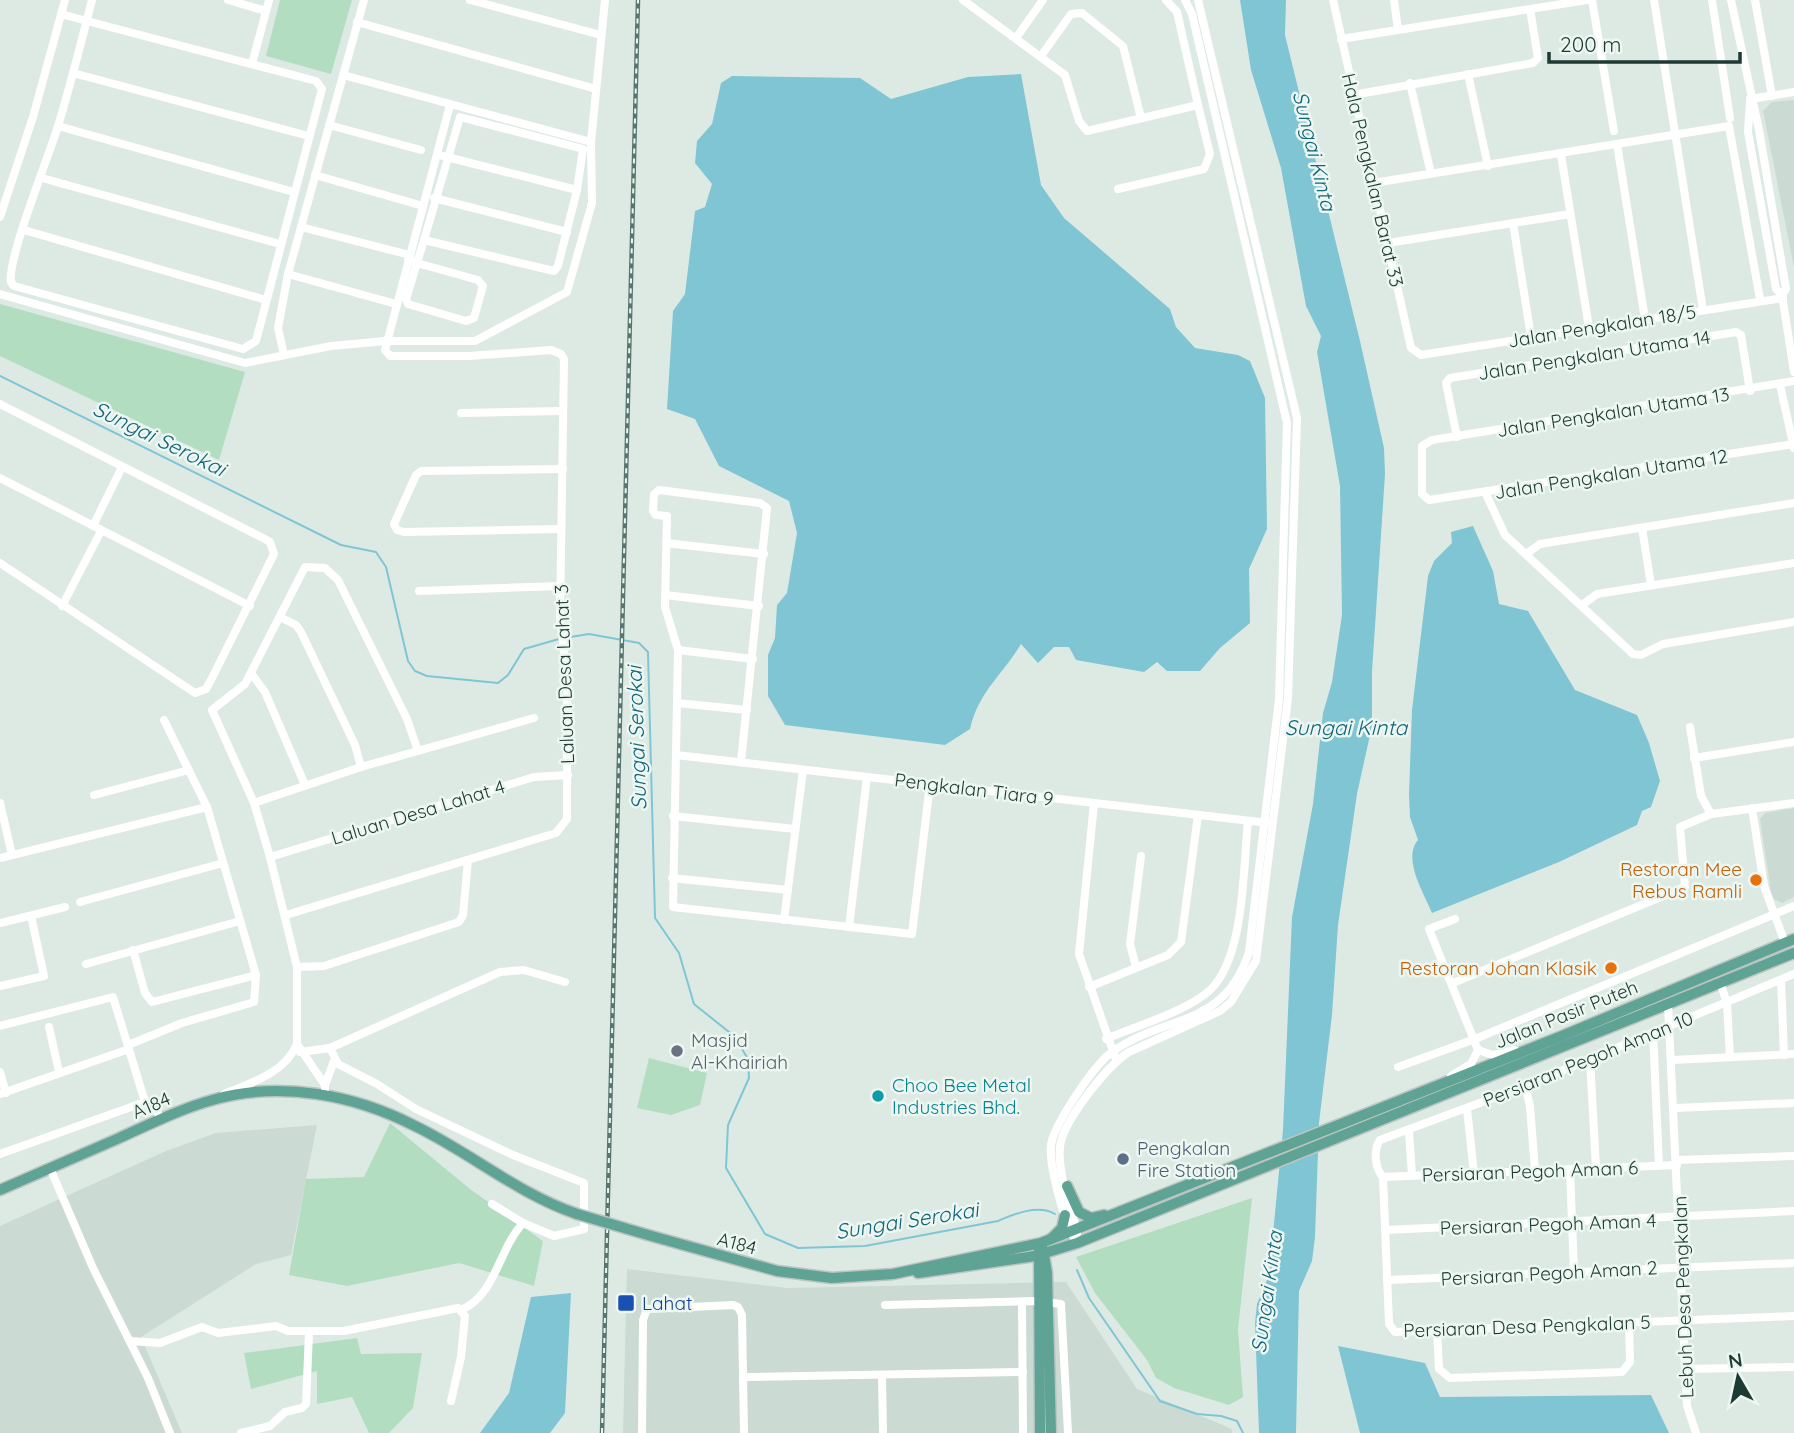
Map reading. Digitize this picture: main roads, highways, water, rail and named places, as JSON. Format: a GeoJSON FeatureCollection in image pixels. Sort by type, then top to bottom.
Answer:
{"type":"FeatureCollection","features":[{"type":"Feature","properties":{"kind":"main road","name":"Jalan Pasir Puteh"},"geometry":{"type":"LineString","coordinates":[[1170,1194],[1791,942]]}},
{"type":"Feature","properties":{"kind":"main road","name":"Jalan Pasir Puteh"},"geometry":{"type":"LineString","coordinates":[[1251,1174],[1794,953]]}},
{"type":"Feature","properties":{"kind":"main road"},"geometry":{"type":"LineString","coordinates":[[1607,1017],[1657,1002],[1668,1004],[1676,993],[1712,974]]}},
{"type":"Feature","properties":{"kind":"main road","name":"A184"},"geometry":{"type":"LineString","coordinates":[[0,1190],[161,1119],[226,1097],[325,1090],[410,1123],[517,1189],[577,1214],[800,1275],[856,1279],[893,1274]]}},
{"type":"Feature","properties":{"kind":"main road"},"geometry":{"type":"LineString","coordinates":[[893,1274],[1045,1241],[1170,1194],[1179,1198],[1251,1174]]}},
{"type":"Feature","properties":{"kind":"main road"},"geometry":{"type":"LineString","coordinates":[[893,1274],[1002,1262],[1041,1254],[1077,1243],[1251,1174]]}},
{"type":"Feature","properties":{"kind":"main road"},"geometry":{"type":"LineString","coordinates":[[1067,1186],[1076,1209],[1084,1216],[1094,1217],[1131,1209]]}},
{"type":"Feature","properties":{"kind":"main road"},"geometry":{"type":"LineString","coordinates":[[1130,1222],[1167,1201],[1170,1194]]}},
{"type":"Feature","properties":{"kind":"main road"},"geometry":{"type":"LineString","coordinates":[[1040,1433],[1041,1254],[1045,1241],[1062,1228],[1065,1215]]}},
{"type":"Feature","properties":{"kind":"main road"},"geometry":{"type":"LineString","coordinates":[[1041,1298],[1047,1273],[1062,1248]]}},
{"type":"Feature","properties":{"kind":"main road"},"geometry":{"type":"LineString","coordinates":[[1041,1254],[1047,1273]]}},
{"type":"Feature","properties":{"kind":"main road"},"geometry":{"type":"LineString","coordinates":[[1002,1262],[1027,1267],[1035,1277],[1041,1298],[1051,1433]]}},
{"type":"Feature","properties":{"kind":"water","name":"Sungai Kinta"},"geometry":{"type":"Polygon","coordinates":[[[1240,0],[1286,0],[1285,35],[1384,448],[1385,474],[1372,672],[1372,726],[1357,794],[1338,925],[1332,1015],[1319,1123],[1315,1237],[1312,1261],[1299,1291],[1296,1433],[1259,1433],[1255,1323],[1257,1304],[1269,1275],[1283,1130],[1292,917],[1313,804],[1323,713],[1332,682],[1342,615],[1340,486],[1317,352],[1321,336],[1306,306],[1281,168],[1251,70],[1240,0]]]}},
{"type":"Feature","properties":{"kind":"water"},"geometry":{"type":"Polygon","coordinates":[[[1021,74],[1041,185],[1064,218],[1170,309],[1176,327],[1195,348],[1238,355],[1250,361],[1265,398],[1267,529],[1249,569],[1250,623],[1220,648],[1200,671],[1167,671],[1157,662],[1144,672],[1076,660],[1069,647],[1054,647],[1038,663],[1021,644],[979,704],[970,729],[945,745],[785,725],[768,696],[768,655],[775,638],[777,605],[787,593],[797,533],[789,501],[719,466],[695,419],[667,409],[673,311],[685,294],[695,211],[705,207],[712,184],[695,163],[697,141],[712,124],[721,83],[732,76],[860,78],[891,99],[968,77],[1021,74]]]}},
{"type":"Feature","properties":{"kind":"water"},"geometry":{"type":"Polygon","coordinates":[[[1473,526],[1493,571],[1499,604],[1528,611],[1575,690],[1637,715],[1649,743],[1660,781],[1651,807],[1642,811],[1637,825],[1559,862],[1432,913],[1416,876],[1412,857],[1418,840],[1410,817],[1412,710],[1428,576],[1434,561],[1452,543],[1451,532],[1473,526]]]}},
{"type":"Feature","properties":{"kind":"water"},"geometry":{"type":"Polygon","coordinates":[[[571,1293],[565,1413],[550,1433],[480,1433],[509,1393],[531,1297],[571,1293]]]}},
{"type":"Feature","properties":{"kind":"water"},"geometry":{"type":"Polygon","coordinates":[[[1338,1346],[1425,1363],[1440,1397],[1651,1395],[1669,1433],[1360,1433],[1338,1346]]]}},
{"type":"Feature","properties":{"kind":"waterway","name":"Sungai Serokai"},"geometry":{"type":"LineString","coordinates":[[0,376],[341,545],[376,552],[386,567],[408,661],[415,671],[427,676],[498,683],[508,675],[524,649],[559,639]]}},
{"type":"Feature","properties":{"kind":"waterway","name":"Sungai Serokai"},"geometry":{"type":"LineString","coordinates":[[564,638],[589,634],[639,643],[648,652],[655,918],[679,953],[694,1004],[734,1036],[748,1059],[749,1078],[728,1125],[726,1168],[765,1234],[798,1248],[865,1246],[998,1221],[1026,1211],[1041,1210],[1055,1214]]}},
{"type":"Feature","properties":{"kind":"waterway","name":"Sungai Serokai"},"geometry":{"type":"LineString","coordinates":[[1077,1270],[1089,1298],[1160,1401],[1197,1414],[1221,1416],[1237,1421],[1243,1433]]}},
{"type":"Feature","properties":{"kind":"railway"},"geometry":{"type":"LineString","coordinates":[[602,1433],[638,0]]}},
{"type":"Feature","properties":{"kind":"place","name":"Restoran Mee Rebus Ramli"},"geometry":{"type":"Point","coordinates":[1756,880]}},
{"type":"Feature","properties":{"kind":"place","name":"Restoran Johan Klasik"},"geometry":{"type":"Point","coordinates":[1611,968]}},
{"type":"Feature","properties":{"kind":"place","name":"Masjid Al-Khairiah"},"geometry":{"type":"Point","coordinates":[677,1051]}},
{"type":"Feature","properties":{"kind":"place","name":"Choo Bee Metal Industries Bhd."},"geometry":{"type":"Point","coordinates":[878,1096]}},
{"type":"Feature","properties":{"kind":"place","name":"Pengkalan Fire Station"},"geometry":{"type":"Point","coordinates":[1123,1159]}},
{"type":"Feature","properties":{"kind":"place","name":"Lahat"},"geometry":{"type":"Point","coordinates":[626,1303]}}]}
